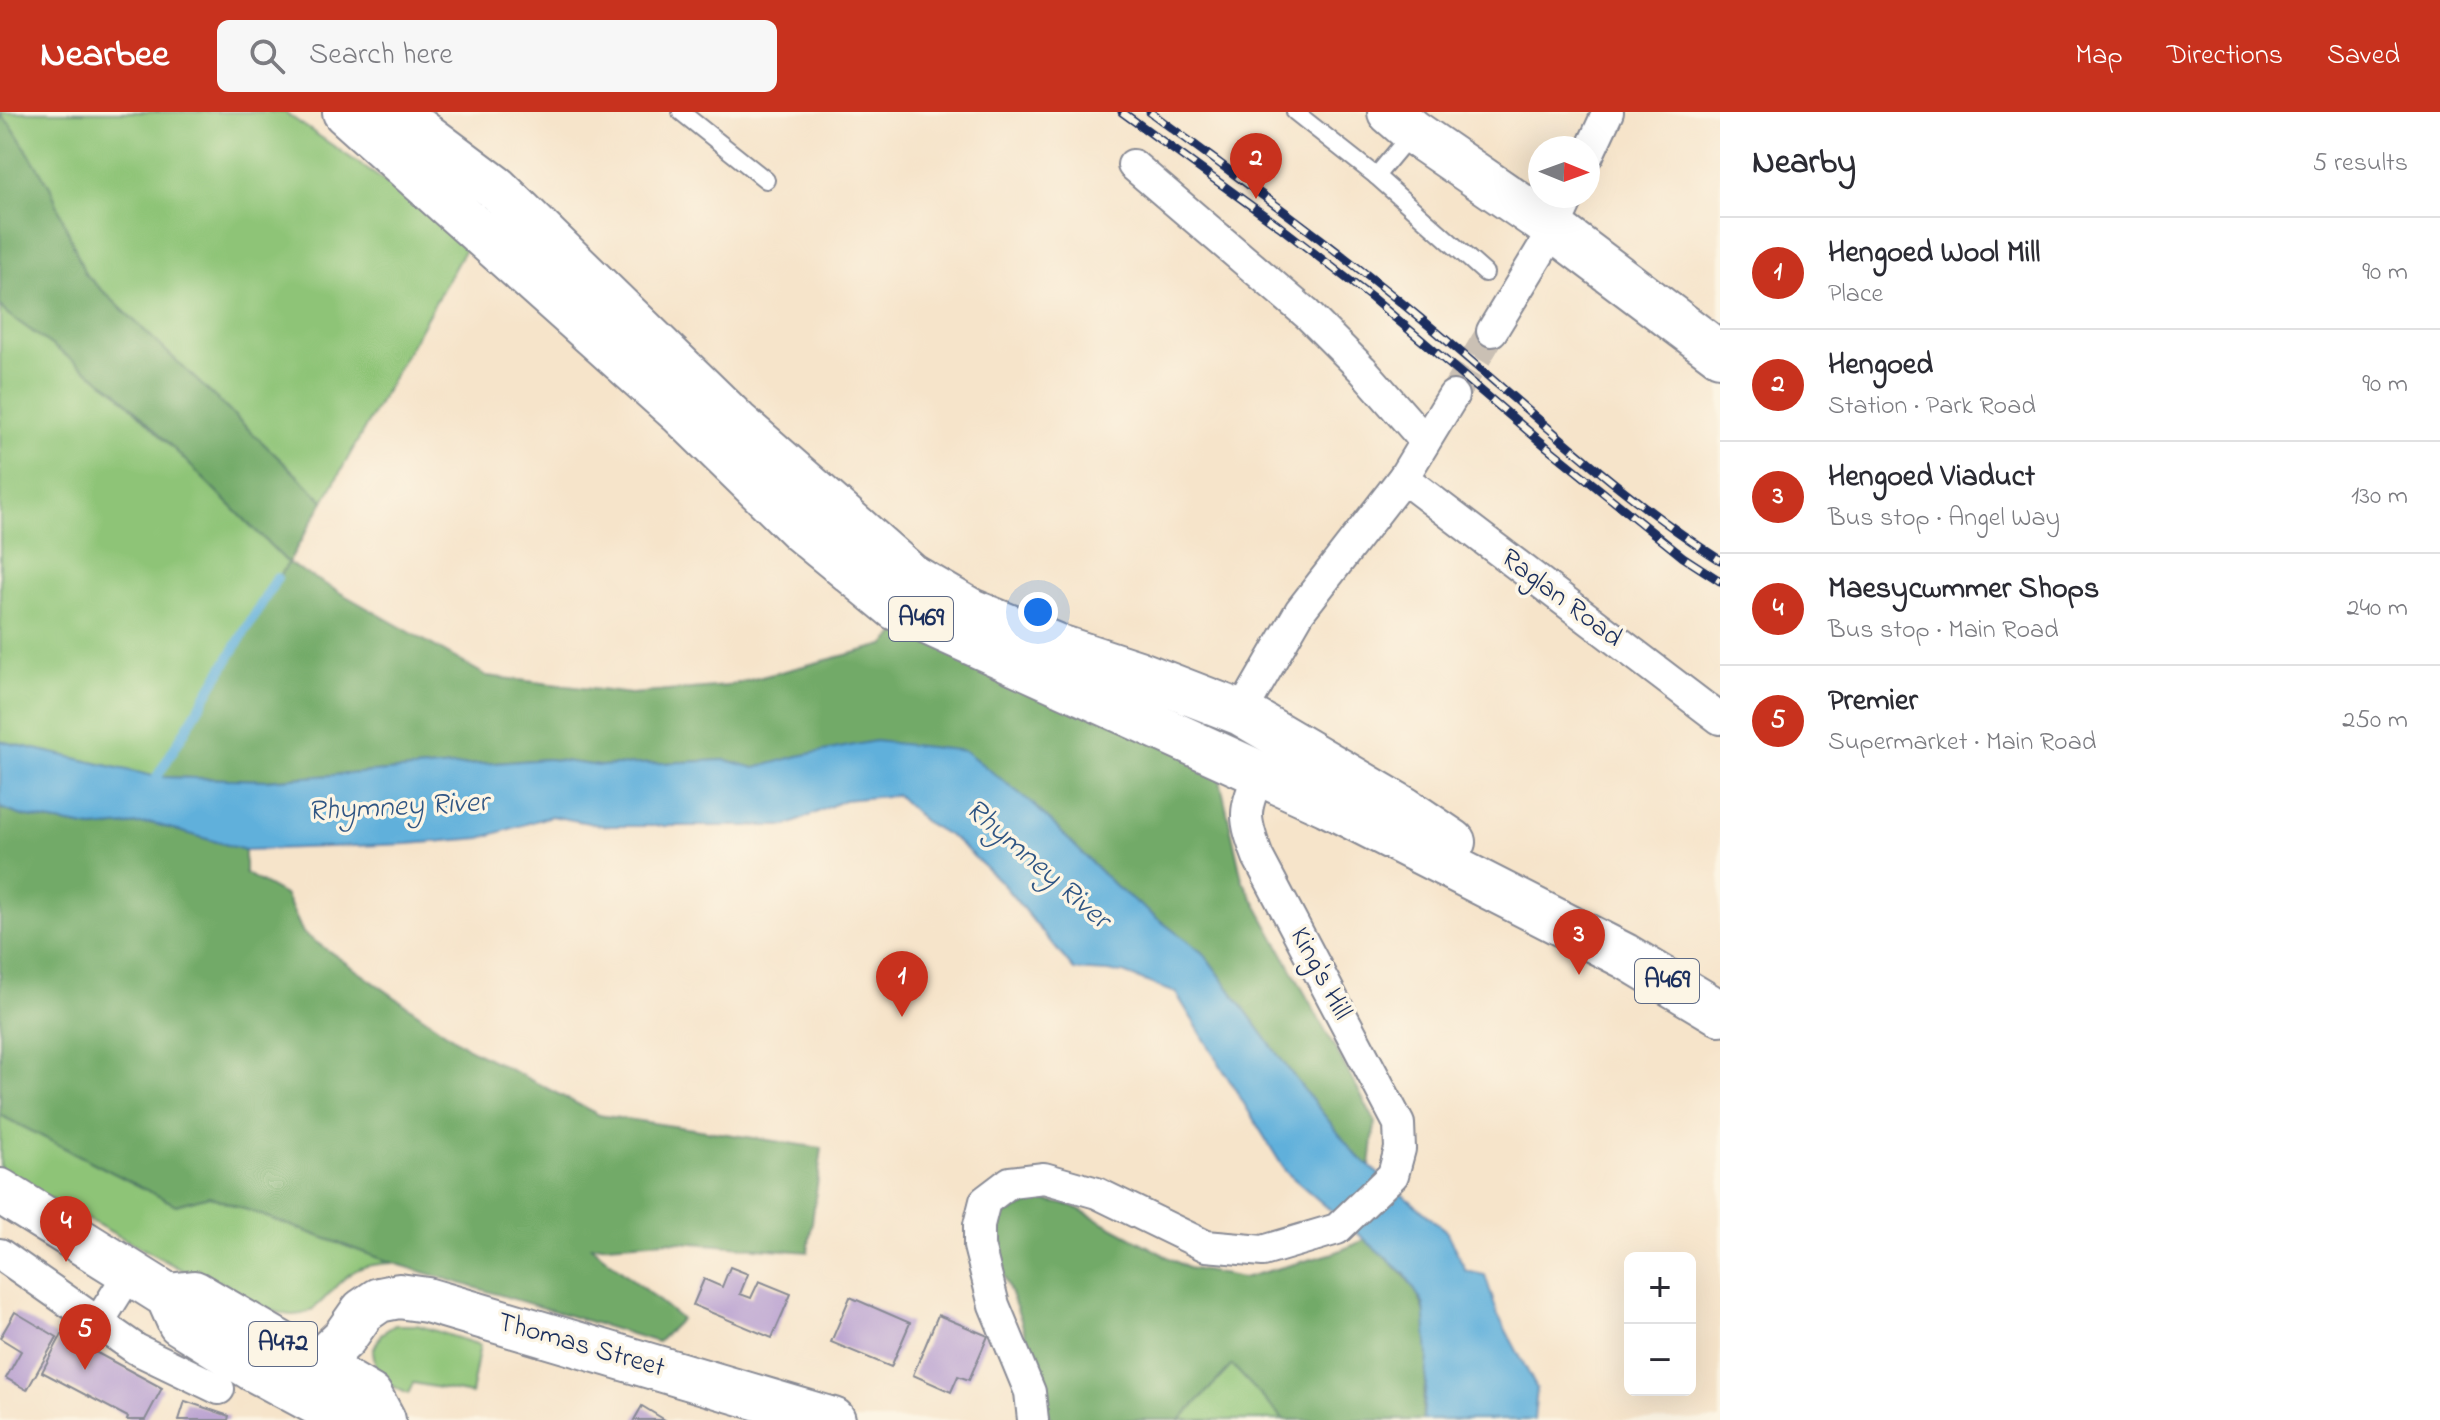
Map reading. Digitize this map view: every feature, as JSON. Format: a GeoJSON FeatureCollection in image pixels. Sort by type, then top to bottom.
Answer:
{"type":"FeatureCollection","features":[{"type":"Feature","properties":{"kind":"main road","name":"A469"},"geometry":{"type":"LineString","coordinates":[[345,112],[680,412],[802,531],[896,608],[1172,735],[1260,772],[1613,951],[1720,1013]]}},
{"type":"Feature","properties":{"kind":"main road","name":"A469"},"geometry":{"type":"LineString","coordinates":[[386,112],[420,131],[496,188],[737,423],[911,576],[971,611],[1059,647],[1138,673],[1241,713],[1404,809],[1613,951]]}},
{"type":"Feature","properties":{"kind":"main road"},"geometry":{"type":"LineString","coordinates":[[1401,122],[1561,212],[1720,354]]}},
{"type":"Feature","properties":{"kind":"main road","name":"A472"},"geometry":{"type":"LineString","coordinates":[[0,1191],[168,1296],[194,1293],[327,1394],[370,1396],[383,1420]]}},
{"type":"Feature","properties":{"kind":"main road","name":"Thomas Street"},"geometry":{"type":"LineString","coordinates":[[327,1394],[363,1311],[379,1300],[399,1296],[427,1300],[833,1420]]}},
{"type":"Feature","properties":{"kind":"street"},"geometry":{"type":"LineString","coordinates":[[1597,136],[1608,112]]}},
{"type":"Feature","properties":{"kind":"street"},"geometry":{"type":"LineString","coordinates":[[1133,165],[1307,314],[1362,369],[1425,441]]}},
{"type":"Feature","properties":{"kind":"street"},"geometry":{"type":"LineString","coordinates":[[1492,331],[1561,212]]}},
{"type":"Feature","properties":{"kind":"street"},"geometry":{"type":"LineString","coordinates":[[1241,713],[1300,611],[1403,478],[1453,396]]}},
{"type":"Feature","properties":{"kind":"street","name":"Raglan Road"},"geometry":{"type":"LineString","coordinates":[[1403,478],[1720,719]]}},
{"type":"Feature","properties":{"kind":"street","name":"King's Hill"},"geometry":{"type":"LineString","coordinates":[[1033,1420],[1030,1392],[994,1305],[979,1246],[979,1225],[985,1201],[1010,1182],[1044,1178],[1097,1193],[1206,1246],[1263,1251],[1337,1229],[1393,1175],[1400,1149],[1399,1124],[1258,857],[1248,832],[1246,805],[1260,772]]}},
{"type":"Feature","properties":{"kind":"street"},"geometry":{"type":"LineString","coordinates":[[0,1254],[136,1349],[219,1389]]}},
{"type":"Feature","properties":{"kind":"street"},"geometry":{"type":"LineString","coordinates":[[98,1323],[130,1272]]}},
{"type":"Feature","properties":{"kind":"lane"},"geometry":{"type":"LineString","coordinates":[[681,112],[766,180]]}},
{"type":"Feature","properties":{"kind":"lane"},"geometry":{"type":"LineString","coordinates":[[1295,112],[1376,176],[1485,273]]}},
{"type":"Feature","properties":{"kind":"lane"},"geometry":{"type":"LineString","coordinates":[[1376,176],[1401,122]]}},
{"type":"Feature","properties":{"kind":"green space"},"geometry":{"type":"Polygon","coordinates":[[[0,112],[284,112],[470,240],[324,501],[85,274],[50,187],[0,112]]]}},
{"type":"Feature","properties":{"kind":"green space"},"geometry":{"type":"Polygon","coordinates":[[[0,115],[11,125],[50,187],[85,274],[324,501],[288,563],[116,391],[5,312],[0,305],[0,115]]]}},
{"type":"Feature","properties":{"kind":"green space"},"geometry":{"type":"Polygon","coordinates":[[[0,305],[5,312],[116,391],[288,563],[157,777],[0,741],[0,305]]]}},
{"type":"Feature","properties":{"kind":"green space"},"geometry":{"type":"Polygon","coordinates":[[[288,563],[487,676],[631,694],[727,686],[884,645],[904,626],[1034,697],[1118,724],[1217,766],[1242,879],[1375,1121],[1370,1166],[1355,1154],[1297,1081],[1204,954],[1116,887],[1033,804],[798,756],[755,769],[725,760],[599,766],[548,759],[266,780],[157,777],[288,563]]]}},
{"type":"Feature","properties":{"kind":"green space"},"geometry":{"type":"Polygon","coordinates":[[[0,808],[23,816],[92,828],[152,823],[245,850],[245,873],[286,896],[303,933],[468,1048],[599,1115],[822,1148],[808,1252],[666,1241],[591,1246],[681,1319],[658,1342],[393,1263],[209,1196],[176,1205],[0,1115],[0,808]]]}},
{"type":"Feature","properties":{"kind":"green space"},"geometry":{"type":"Polygon","coordinates":[[[0,1115],[176,1205],[209,1196],[393,1263],[368,1266],[351,1273],[308,1312],[288,1315],[267,1308],[219,1281],[214,1287],[0,1169],[0,1115]]]}},
{"type":"Feature","properties":{"kind":"green space"},"geometry":{"type":"Polygon","coordinates":[[[1039,1200],[1073,1206],[1188,1268],[1243,1278],[1334,1253],[1365,1240],[1406,1278],[1422,1303],[1428,1337],[1423,1420],[1284,1420],[1232,1365],[1180,1420],[1053,1420],[1046,1410],[1021,1320],[992,1244],[998,1217],[1039,1200]]]}},
{"type":"Feature","properties":{"kind":"green space"},"geometry":{"type":"Polygon","coordinates":[[[395,1325],[417,1325],[480,1345],[471,1394],[413,1383],[408,1394],[384,1382],[376,1369],[373,1351],[381,1334],[395,1325]]]}},
{"type":"Feature","properties":{"kind":"green space"},"geometry":{"type":"Polygon","coordinates":[[[1232,1365],[1284,1420],[1180,1420],[1232,1365]]]}},
{"type":"Feature","properties":{"kind":"water","name":"Rhymney River"},"geometry":{"type":"Polygon","coordinates":[[[0,741],[157,777],[266,780],[548,759],[599,766],[725,760],[755,768],[875,741],[965,751],[1033,804],[1116,887],[1204,954],[1355,1154],[1446,1231],[1466,1271],[1485,1275],[1498,1315],[1537,1389],[1534,1420],[1423,1420],[1428,1356],[1424,1305],[1405,1274],[1286,1172],[1176,993],[1123,973],[1074,970],[1001,882],[956,840],[924,821],[897,795],[844,800],[787,826],[605,826],[551,816],[481,838],[245,850],[152,823],[92,828],[23,816],[0,808],[0,741]]]}},
{"type":"Feature","properties":{"kind":"building"},"geometry":{"type":"Polygon","coordinates":[[[730,1267],[748,1274],[740,1294],[751,1298],[759,1281],[791,1294],[772,1338],[693,1305],[704,1279],[722,1287],[730,1267]]]}},
{"type":"Feature","properties":{"kind":"building"},"geometry":{"type":"Polygon","coordinates":[[[850,1297],[910,1323],[891,1367],[831,1342],[850,1297]]]}},
{"type":"Feature","properties":{"kind":"building"},"geometry":{"type":"Polygon","coordinates":[[[15,1312],[57,1337],[27,1390],[6,1378],[21,1351],[0,1338],[15,1312]]]}},
{"type":"Feature","properties":{"kind":"building"},"geometry":{"type":"Polygon","coordinates":[[[938,1315],[988,1336],[969,1380],[958,1376],[951,1392],[913,1375],[938,1315]]]}},
{"type":"Feature","properties":{"kind":"building"},"geometry":{"type":"Polygon","coordinates":[[[62,1334],[162,1388],[145,1420],[127,1420],[128,1417],[42,1372],[62,1334]]]}},
{"type":"Feature","properties":{"kind":"building"},"geometry":{"type":"Polygon","coordinates":[[[185,1401],[229,1416],[228,1420],[179,1420],[185,1401]]]}},
{"type":"Feature","properties":{"kind":"building"},"geometry":{"type":"Polygon","coordinates":[[[642,1406],[665,1420],[634,1420],[642,1406]]]}},
{"type":"Feature","properties":{"kind":"waterway"},"geometry":{"type":"LineString","coordinates":[[157,777],[277,578]]}},
{"type":"Feature","properties":{"kind":"tunnel"},"geometry":{"type":"LineString","coordinates":[[1453,396],[1492,331]]}},
{"type":"Feature","properties":{"kind":"railway"},"geometry":{"type":"LineString","coordinates":[[1122,112],[1372,298],[1547,447],[1683,557],[1720,581]]}},
{"type":"Feature","properties":{"kind":"railway"},"geometry":{"type":"LineString","coordinates":[[1150,112],[1373,280],[1613,482],[1683,536],[1720,560]]}},
{"type":"Feature","properties":{"kind":"place","name":"Hengoed"},"geometry":{"type":"Point","coordinates":[1256,199]}},
{"type":"Feature","properties":{"kind":"place","name":"Hengoed Viaduct"},"geometry":{"type":"Point","coordinates":[1579,975]}},
{"type":"Feature","properties":{"kind":"place","name":"Hengoed Wool Mill"},"geometry":{"type":"Point","coordinates":[902,1017]}},
{"type":"Feature","properties":{"kind":"place","name":"Maesycwmmer Shops"},"geometry":{"type":"Point","coordinates":[66,1262]}},
{"type":"Feature","properties":{"kind":"place","name":"Premier"},"geometry":{"type":"Point","coordinates":[85,1370]}}]}
